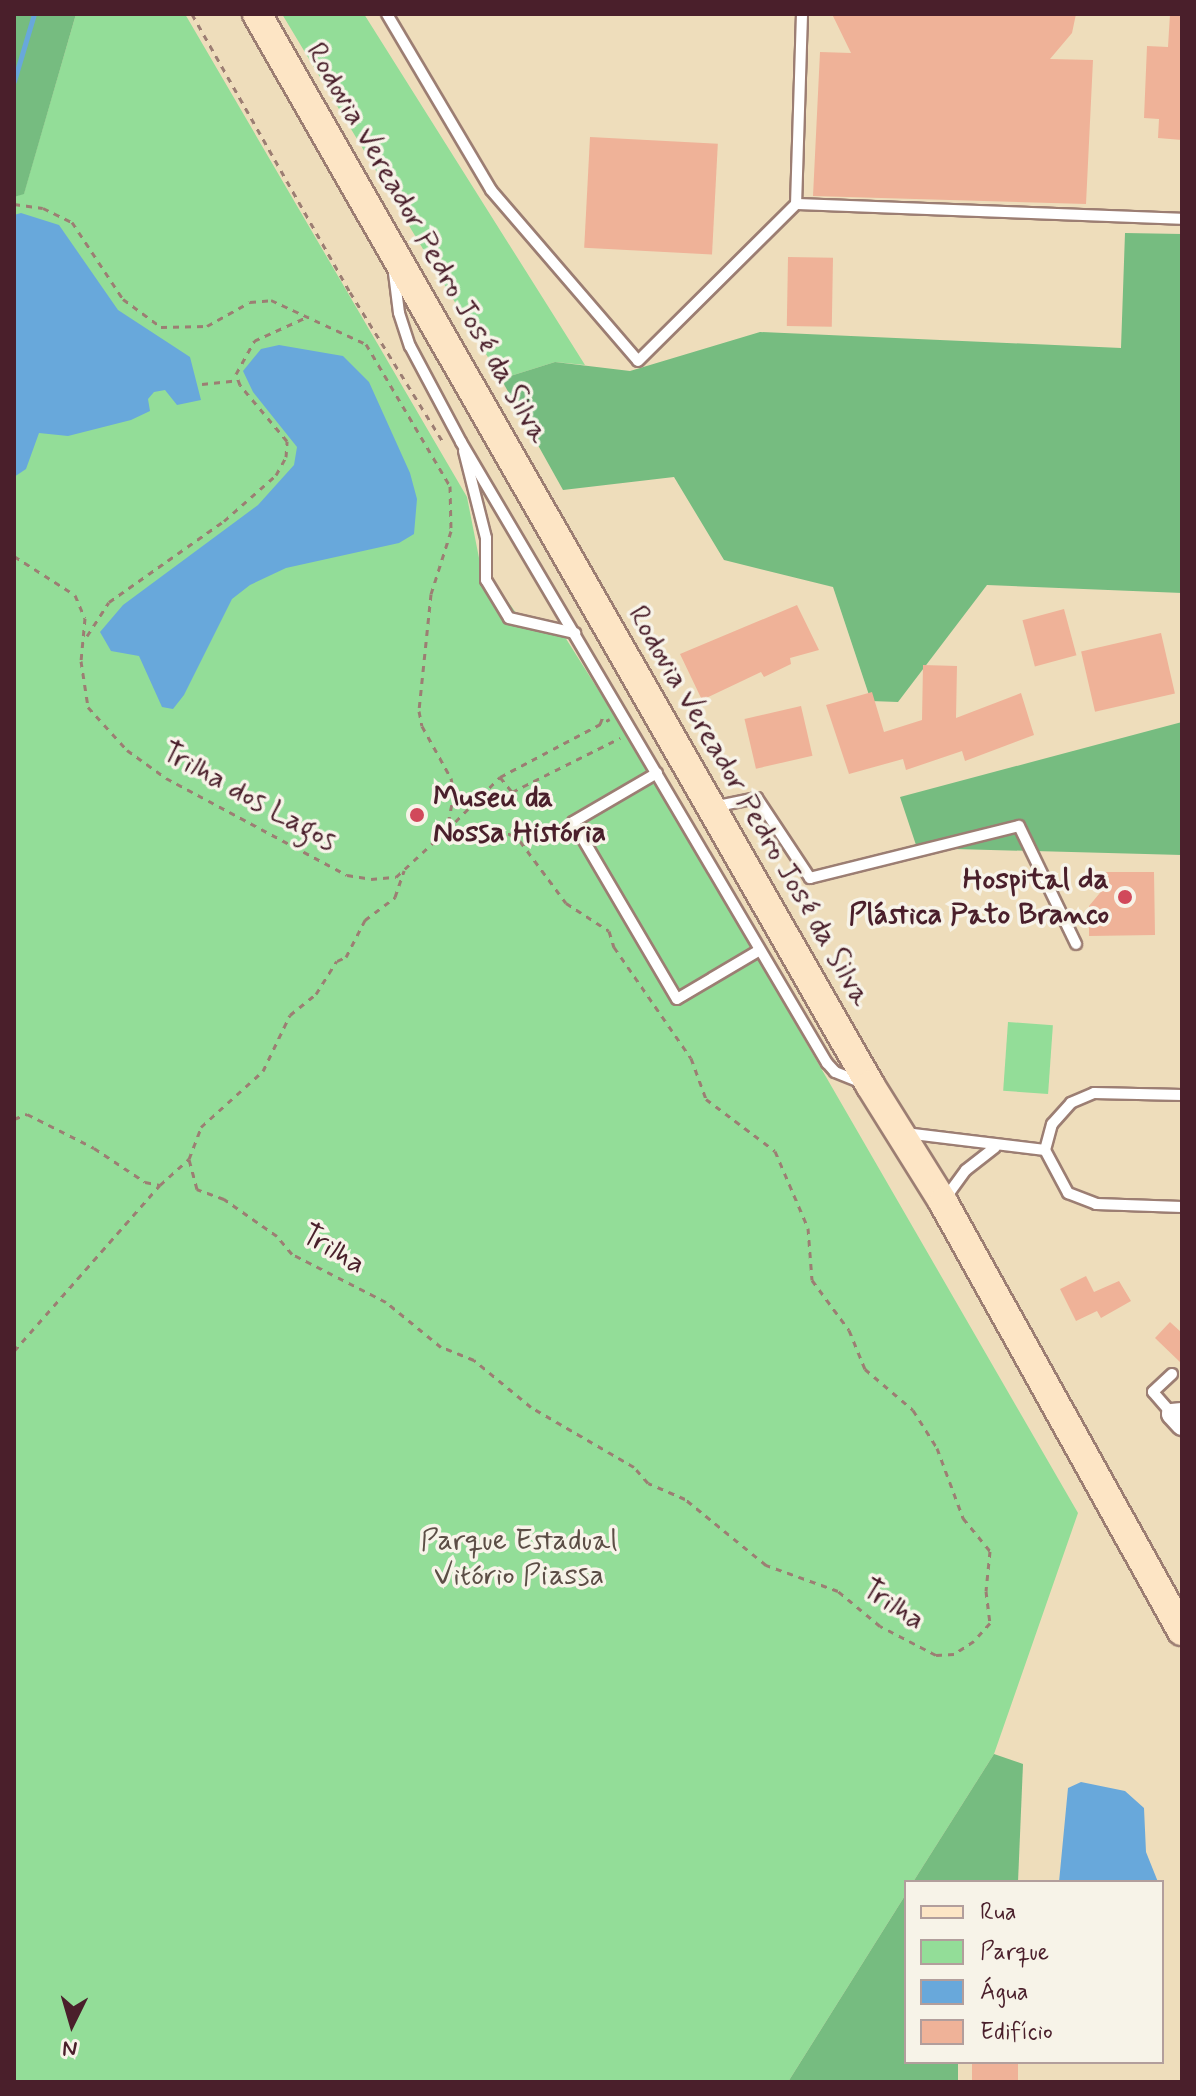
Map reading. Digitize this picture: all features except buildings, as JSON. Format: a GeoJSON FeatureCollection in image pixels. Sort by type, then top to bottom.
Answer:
{"type":"FeatureCollection","features":[{"type":"Feature","properties":{"kind":"main road","name":"Rodovia Vereador Pedro José da Silva"},"geometry":{"type":"LineString","coordinates":[[257,14],[870,1085],[943,1202],[1182,1631]]}},
{"type":"Feature","properties":{"kind":"lane"},"geometry":{"type":"LineString","coordinates":[[387,14],[491,190],[638,361],[796,204],[802,14]]}},
{"type":"Feature","properties":{"kind":"lane"},"geometry":{"type":"LineString","coordinates":[[796,204],[1182,219]]}},
{"type":"Feature","properties":{"kind":"lane"},"geometry":{"type":"LineString","coordinates":[[392,251],[399,313],[410,346],[461,442],[623,712],[827,1063],[835,1072],[870,1085]]}},
{"type":"Feature","properties":{"kind":"lane"},"geometry":{"type":"LineString","coordinates":[[461,442],[486,538],[486,580],[509,618],[575,633]]}},
{"type":"Feature","properties":{"kind":"lane"},"geometry":{"type":"LineString","coordinates":[[657,773],[573,822],[677,999],[760,950]]}},
{"type":"Feature","properties":{"kind":"lane"},"geometry":{"type":"LineString","coordinates":[[711,807],[757,798],[810,878],[1019,826],[1076,944]]}},
{"type":"Feature","properties":{"kind":"lane"},"geometry":{"type":"LineString","coordinates":[[1182,1095],[1094,1093],[1071,1103],[1052,1124],[1045,1150],[1068,1193],[1096,1204],[1182,1207]]}},
{"type":"Feature","properties":{"kind":"lane"},"geometry":{"type":"LineString","coordinates":[[899,1132],[995,1147],[1045,1150]]}},
{"type":"Feature","properties":{"kind":"lane"},"geometry":{"type":"LineString","coordinates":[[943,1202],[966,1170],[995,1147]]}},
{"type":"Feature","properties":{"kind":"lane"},"geometry":{"type":"LineString","coordinates":[[1172,1374],[1153,1392],[1179,1417]]}},
{"type":"Feature","properties":{"kind":"path"},"geometry":{"type":"LineString","coordinates":[[192,14],[350,292],[449,451]]}},
{"type":"Feature","properties":{"kind":"path"},"geometry":{"type":"LineString","coordinates":[[14,204],[43,208],[72,222],[123,299],[161,327],[207,326],[260,300],[309,316],[366,344],[450,486],[451,531],[431,594],[419,711],[422,726],[451,778],[454,793],[447,830]]}},
{"type":"Feature","properties":{"kind":"path"},"geometry":{"type":"LineString","coordinates":[[86,639],[109,602],[224,521],[276,475],[286,457],[287,441],[238,380],[241,359],[254,341],[309,316]]}},
{"type":"Feature","properties":{"kind":"path"},"geometry":{"type":"LineString","coordinates":[[202,384],[238,380]]}},
{"type":"Feature","properties":{"kind":"path","name":"Trilha dos Lagos"},"geometry":{"type":"LineString","coordinates":[[14,556],[75,595],[85,618],[86,639],[81,661],[88,707],[127,750],[232,817],[347,875],[396,877],[404,871]]}},
{"type":"Feature","properties":{"kind":"path"},"geometry":{"type":"LineString","coordinates":[[600,724],[602,704]]}},
{"type":"Feature","properties":{"kind":"path"},"geometry":{"type":"LineString","coordinates":[[14,1351],[160,1185],[189,1159],[201,1127],[263,1071],[290,1015],[316,994],[337,961],[346,957],[365,920],[395,897],[404,871],[500,777],[623,712]]}},
{"type":"Feature","properties":{"kind":"path"},"geometry":{"type":"LineString","coordinates":[[500,777],[512,792],[634,731]]}},
{"type":"Feature","properties":{"kind":"path","name":"Trilha"},"geometry":{"type":"LineString","coordinates":[[189,1159],[199,1192],[224,1199],[277,1236],[292,1254],[386,1302],[441,1347],[474,1360],[531,1407],[634,1467],[648,1483],[685,1499],[766,1565],[838,1591],[880,1626],[936,1655],[954,1654],[989,1629],[990,1551],[963,1518],[937,1448],[913,1410],[865,1369],[849,1330],[812,1280],[808,1228],[775,1151],[706,1099],[691,1058],[614,947],[609,931],[554,892],[520,841],[489,826],[447,830]]}},
{"type":"Feature","properties":{"kind":"path"},"geometry":{"type":"LineString","coordinates":[[14,1119],[27,1114],[94,1148],[145,1182],[160,1185]]}},
{"type":"Feature","properties":{"kind":"green space"},"geometry":{"type":"Polygon","coordinates":[[[14,14],[76,14],[24,194],[14,197],[14,14]]]}},
{"type":"Feature","properties":{"kind":"green space","name":"Parque Estadual Vitório Piassa"},"geometry":{"type":"Polygon","coordinates":[[[76,14],[185,14],[467,497],[480,563],[519,617],[558,626],[647,767],[1078,1513],[994,1754],[914,1880],[904,1880],[904,1897],[788,2082],[14,2082],[14,197],[24,193],[76,14]]]}},
{"type":"Feature","properties":{"kind":"green space"},"geometry":{"type":"Polygon","coordinates":[[[282,14],[364,14],[585,365],[555,362],[501,379],[282,14]]]}},
{"type":"Feature","properties":{"kind":"green space"},"geometry":{"type":"Polygon","coordinates":[[[1125,233],[1182,234],[1182,593],[987,585],[898,702],[871,701],[833,587],[724,560],[674,477],[563,490],[501,379],[555,362],[630,371],[760,332],[1121,348],[1125,233]]]}},
{"type":"Feature","properties":{"kind":"green space"},"geometry":{"type":"Polygon","coordinates":[[[1182,722],[1182,855],[917,848],[900,797],[1182,722]]]}},
{"type":"Feature","properties":{"kind":"green space"},"geometry":{"type":"Polygon","coordinates":[[[1008,1022],[1053,1025],[1048,1094],[1003,1091],[1008,1022]]]}},
{"type":"Feature","properties":{"kind":"green space"},"geometry":{"type":"Polygon","coordinates":[[[994,1754],[1023,1764],[1018,1880],[914,1880],[994,1754]]]}},
{"type":"Feature","properties":{"kind":"green space"},"geometry":{"type":"Polygon","coordinates":[[[904,1897],[904,2064],[958,2064],[958,2082],[788,2082],[904,1897]]]}},
{"type":"Feature","properties":{"kind":"water"},"geometry":{"type":"Polygon","coordinates":[[[21,213],[59,225],[118,310],[190,357],[201,400],[177,405],[165,390],[154,392],[148,399],[150,411],[131,420],[68,436],[39,433],[26,469],[14,477],[14,215],[21,213]]]}},
{"type":"Feature","properties":{"kind":"water"},"geometry":{"type":"Polygon","coordinates":[[[279,345],[343,356],[369,382],[410,473],[417,499],[414,534],[399,543],[286,568],[250,585],[232,599],[184,695],[173,709],[162,707],[139,656],[111,651],[100,632],[123,605],[258,505],[294,465],[297,447],[253,392],[243,371],[261,349],[279,345]]]}},
{"type":"Feature","properties":{"kind":"water"},"geometry":{"type":"Polygon","coordinates":[[[1081,1782],[1125,1791],[1144,1808],[1146,1852],[1157,1880],[1059,1880],[1068,1788],[1081,1782]]]}},
{"type":"Feature","properties":{"kind":"waterway"},"geometry":{"type":"LineString","coordinates":[[14,81],[34,14]]}},
{"type":"Feature","properties":{"kind":"place","name":"Museu da Nossa História"},"geometry":{"type":"Point","coordinates":[417,815]}},
{"type":"Feature","properties":{"kind":"place","name":"Hospital da Plástica Pato Branco"},"geometry":{"type":"Point","coordinates":[1125,897]}}]}
